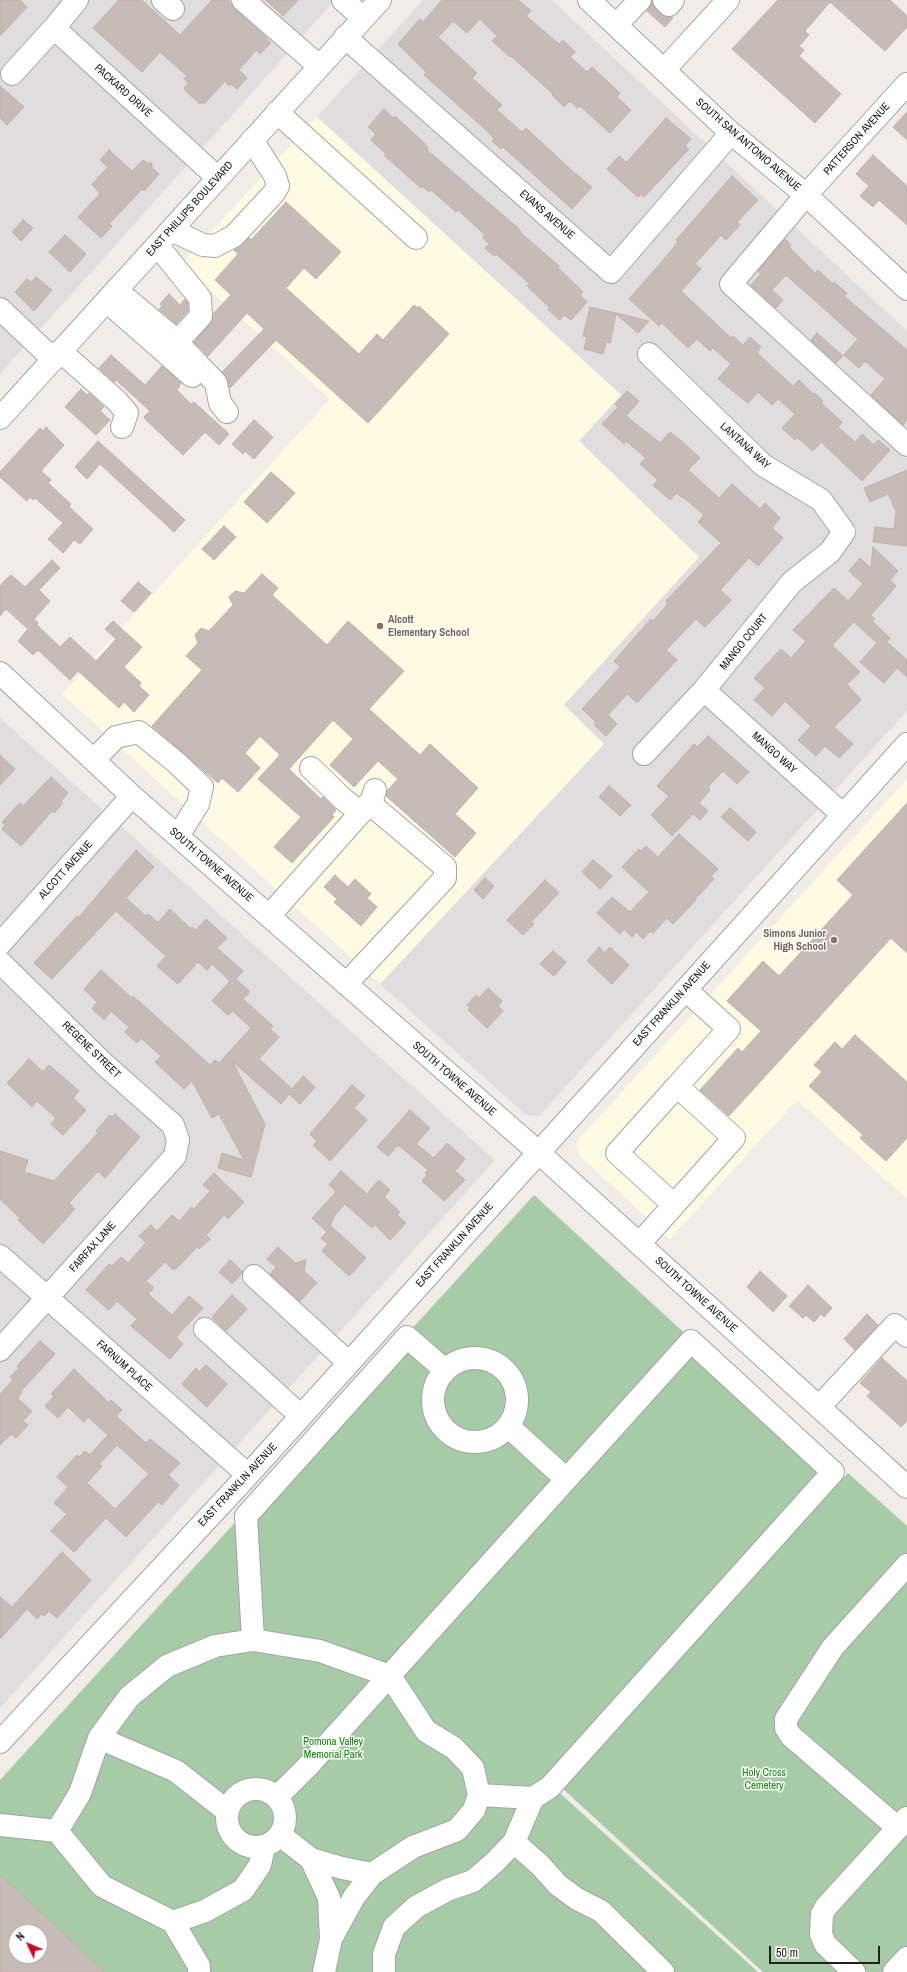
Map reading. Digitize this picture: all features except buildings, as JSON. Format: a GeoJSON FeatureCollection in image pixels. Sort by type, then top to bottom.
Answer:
{"type":"FeatureCollection","features":[{"type":"Feature","properties":{"kind":"street"},"geometry":{"type":"LineString","coordinates":[[12,74],[77,0]]}},
{"type":"Feature","properties":{"kind":"street"},"geometry":{"type":"LineString","coordinates":[[243,0],[319,66]]}},
{"type":"Feature","properties":{"kind":"street"},"geometry":{"type":"LineString","coordinates":[[342,0],[363,18]]}},
{"type":"Feature","properties":{"kind":"street","name":"EAST PHILLIPS BOULEVARD"},"geometry":{"type":"LineString","coordinates":[[0,418],[380,0]]}},
{"type":"Feature","properties":{"kind":"street","name":"SOUTH SAN ANTONIO AVENUE"},"geometry":{"type":"LineString","coordinates":[[589,0],[731,133],[806,195],[907,290]]}},
{"type":"Feature","properties":{"kind":"street"},"geometry":{"type":"LineString","coordinates":[[616,25],[640,0]]}},
{"type":"Feature","properties":{"kind":"street"},"geometry":{"type":"LineString","coordinates":[[664,0],[669,5],[673,0]]}},
{"type":"Feature","properties":{"kind":"street"},"geometry":{"type":"LineString","coordinates":[[664,70],[728,0]]}},
{"type":"Feature","properties":{"kind":"street","name":"PACKARD DRIVE"},"geometry":{"type":"LineString","coordinates":[[54,28],[218,178]]}},
{"type":"Feature","properties":{"kind":"street","name":"EVANS AVENUE"},"geometry":{"type":"LineString","coordinates":[[345,37],[611,272],[731,133]]}},
{"type":"Feature","properties":{"kind":"street","name":"PATTERSON AVENUE"},"geometry":{"type":"LineString","coordinates":[[907,84],[806,195],[731,284],[907,444]]}},
{"type":"Feature","properties":{"kind":"street"},"geometry":{"type":"LineString","coordinates":[[278,112],[416,238]]}},
{"type":"Feature","properties":{"kind":"street"},"geometry":{"type":"LineString","coordinates":[[164,237],[215,246],[234,236],[274,193],[278,186],[275,176],[252,140]]}},
{"type":"Feature","properties":{"kind":"street"},"geometry":{"type":"LineString","coordinates":[[164,237],[200,298],[202,316],[177,342]]}},
{"type":"Feature","properties":{"kind":"street"},"geometry":{"type":"LineString","coordinates":[[111,295],[177,342],[216,382],[220,403],[227,412]]}},
{"type":"Feature","properties":{"kind":"street"},"geometry":{"type":"LineString","coordinates":[[111,295],[192,376]]}},
{"type":"Feature","properties":{"kind":"street"},"geometry":{"type":"LineString","coordinates":[[0,309],[117,401],[127,413],[122,427]]}},
{"type":"Feature","properties":{"kind":"street","name":"LANTANA WAY"},"geometry":{"type":"LineString","coordinates":[[649,354],[762,465],[821,500],[844,532]]}},
{"type":"Feature","properties":{"kind":"street","name":"MANGO COURT"},"geometry":{"type":"LineString","coordinates":[[644,754],[704,690],[792,582],[830,552],[844,532]]}},
{"type":"Feature","properties":{"kind":"street","name":"SOUTH TOWNE AVENUE"},"geometry":{"type":"LineString","coordinates":[[0,673],[132,796],[538,1152],[907,1487]]}},
{"type":"Feature","properties":{"kind":"street","name":"MANGO WAY"},"geometry":{"type":"LineString","coordinates":[[704,690],[843,816]]}},
{"type":"Feature","properties":{"kind":"street"},"geometry":{"type":"LineString","coordinates":[[94,760],[116,737],[139,732],[178,764],[202,787],[198,804],[178,836]]}},
{"type":"Feature","properties":{"kind":"street","name":"EAST FRANKLIN AVENUE"},"geometry":{"type":"LineString","coordinates":[[0,1742],[248,1475],[907,744]]}},
{"type":"Feature","properties":{"kind":"street"},"geometry":{"type":"LineString","coordinates":[[311,768],[343,799],[369,801],[375,808],[445,867],[445,878],[346,984]]}},
{"type":"Feature","properties":{"kind":"street","name":"ALCOTT AVENUE"},"geometry":{"type":"LineString","coordinates":[[0,944],[132,796]]}},
{"type":"Feature","properties":{"kind":"street"},"geometry":{"type":"LineString","coordinates":[[269,916],[369,801]]}},
{"type":"Feature","properties":{"kind":"street","name":"REGENE STREET"},"geometry":{"type":"LineString","coordinates":[[0,962],[105,1065],[173,1125],[178,1140]]}},
{"type":"Feature","properties":{"kind":"street"},"geometry":{"type":"LineString","coordinates":[[674,1205],[617,1153],[730,1029],[686,990]]}},
{"type":"Feature","properties":{"kind":"street"},"geometry":{"type":"LineString","coordinates":[[639,1244],[734,1138],[677,1086]]}},
{"type":"Feature","properties":{"kind":"street","name":"FAIRFAX LANE"},"geometry":{"type":"LineString","coordinates":[[0,1350],[175,1156],[178,1140]]}},
{"type":"Feature","properties":{"kind":"street","name":"FARNUM PLACE"},"geometry":{"type":"LineString","coordinates":[[0,1256],[248,1475]]}},
{"type":"Feature","properties":{"kind":"street"},"geometry":{"type":"LineString","coordinates":[[254,1276],[349,1363]]}},
{"type":"Feature","properties":{"kind":"street"},"geometry":{"type":"LineString","coordinates":[[819,1407],[895,1325],[907,1336]]}},
{"type":"Feature","properties":{"kind":"street"},"geometry":{"type":"LineString","coordinates":[[205,1329],[301,1416]]}},
{"type":"Feature","properties":{"kind":"street"},"geometry":{"type":"LineString","coordinates":[[253,1640],[246,1516],[407,1337],[445,1370]]}},
{"type":"Feature","properties":{"kind":"street"},"geometry":{"type":"LineString","coordinates":[[277,1797],[309,1765],[390,1676],[691,1341],[833,1472],[550,1787],[533,1798],[514,1842],[495,1862],[473,1880],[447,1890],[416,1907],[394,1927],[384,1954],[384,1972]]}},
{"type":"Feature","properties":{"kind":"street"},"geometry":{"type":"LineString","coordinates":[[479,1358],[497,1363],[510,1375],[517,1390],[517,1410],[509,1427],[497,1438],[479,1443],[457,1440],[440,1426],[433,1408],[434,1388],[445,1370],[452,1364],[464,1359],[479,1358]]}},
{"type":"Feature","properties":{"kind":"street"},"geometry":{"type":"LineString","coordinates":[[509,1427],[566,1479]]}},
{"type":"Feature","properties":{"kind":"street"},"geometry":{"type":"LineString","coordinates":[[854,1972],[825,1944],[821,1934],[822,1914],[826,1907],[903,1823],[791,1736],[786,1728],[786,1719],[833,1647],[907,1565]]}},
{"type":"Feature","properties":{"kind":"street"},"geometry":{"type":"LineString","coordinates":[[57,1831],[80,1793],[99,1738],[129,1697],[167,1666],[215,1646],[253,1640],[320,1652],[390,1676],[426,1731],[454,1748],[473,1768],[479,1795],[474,1810],[457,1830],[413,1847],[372,1874],[354,1897],[331,1939]]}},
{"type":"Feature","properties":{"kind":"street"},"geometry":{"type":"LineString","coordinates":[[99,1738],[176,1771],[227,1811]]}},
{"type":"Feature","properties":{"kind":"street"},"geometry":{"type":"LineString","coordinates":[[173,1922],[204,1911],[243,1890],[260,1865],[272,1841],[284,1825],[285,1815],[283,1805],[277,1797],[268,1790],[251,1788],[232,1799],[227,1811],[227,1826],[232,1837],[243,1845],[254,1847],[272,1841],[311,1859],[342,1868],[372,1874]]}},
{"type":"Feature","properties":{"kind":"street"},"geometry":{"type":"LineString","coordinates":[[479,1795],[533,1798]]}},
{"type":"Feature","properties":{"kind":"street"},"geometry":{"type":"LineString","coordinates":[[0,1825],[57,1831],[102,1886],[173,1922],[199,1966],[200,1972]]}},
{"type":"Feature","properties":{"kind":"street"},"geometry":{"type":"LineString","coordinates":[[514,1842],[540,1865],[558,1885],[577,1899],[601,1911],[663,1972]]}},
{"type":"Feature","properties":{"kind":"street"},"geometry":{"type":"LineString","coordinates":[[311,1859],[329,1898],[331,1939],[324,1972]]}},
{"type":"Feature","properties":{"kind":"street"},"geometry":{"type":"LineString","coordinates":[[894,1972],[907,1958]]}},
{"type":"Feature","properties":{"kind":"shaded area"},"geometry":{"type":"Polygon","coordinates":[[[0,0],[335,0],[0,374],[0,0]]]}},
{"type":"Feature","properties":{"kind":"shaded area"},"geometry":{"type":"Polygon","coordinates":[[[423,0],[552,0],[907,331],[907,711],[539,1116],[526,1115],[380,984],[604,744],[563,705],[699,557],[579,441],[621,395],[317,117],[423,0]]]}},
{"type":"Feature","properties":{"kind":"shaded area","name":"Alcott Elementary School"},"geometry":{"type":"Polygon","coordinates":[[[317,117],[621,395],[579,441],[699,557],[564,705],[604,744],[380,984],[62,694],[330,399],[181,264],[317,117]]]}},
{"type":"Feature","properties":{"kind":"shaded area"},"geometry":{"type":"Polygon","coordinates":[[[0,718],[495,1160],[0,1708],[0,718]]]}},
{"type":"Feature","properties":{"kind":"shaded area","name":"Simons Junior High School"},"geometry":{"type":"Polygon","coordinates":[[[907,779],[907,1199],[797,1100],[670,1239],[580,1156],[576,1146],[578,1140],[907,779]]]}},
{"type":"Feature","properties":{"kind":"green space","name":"Pomona Valley Memorial Park"},"geometry":{"type":"Polygon","coordinates":[[[534,1195],[836,1472],[553,1787],[758,1972],[0,1972],[0,1780],[534,1195]]]}},
{"type":"Feature","properties":{"kind":"green space","name":"Holy Cross Cemetery"},"geometry":{"type":"Polygon","coordinates":[[[848,1473],[907,1526],[907,1972],[763,1972],[562,1788],[848,1473]]]}},
{"type":"Feature","properties":{"kind":"place","name":"Alcott Elementary School"},"geometry":{"type":"Point","coordinates":[380,626]}},
{"type":"Feature","properties":{"kind":"place","name":"Simons Junior High School"},"geometry":{"type":"Point","coordinates":[834,940]}}]}
